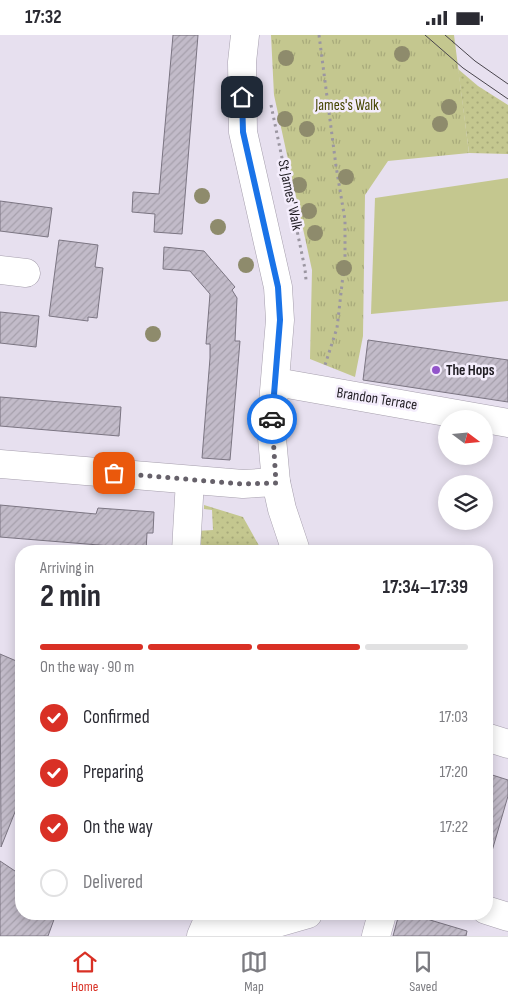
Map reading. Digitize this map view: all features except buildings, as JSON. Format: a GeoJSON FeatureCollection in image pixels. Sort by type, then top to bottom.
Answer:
{"type":"FeatureCollection","features":[{"type":"Feature","properties":{"kind":"street"},"geometry":{"type":"LineString","coordinates":[[245,35],[242,63],[243,132],[278,287],[280,320],[271,427],[276,483],[294,545]]}},
{"type":"Feature","properties":{"kind":"street","name":"Brandon Terrace"},"geometry":{"type":"LineString","coordinates":[[276,382],[508,423]]}},
{"type":"Feature","properties":{"kind":"street"},"geometry":{"type":"LineString","coordinates":[[0,464],[190,480],[255,484],[276,483]]}},
{"type":"Feature","properties":{"kind":"street"},"geometry":{"type":"LineString","coordinates":[[186,545],[190,480]]}},
{"type":"Feature","properties":{"kind":"street"},"geometry":{"type":"LineString","coordinates":[[493,739],[508,744]]}},
{"type":"Feature","properties":{"kind":"street"},"geometry":{"type":"LineString","coordinates":[[493,912],[508,917]]}},
{"type":"Feature","properties":{"kind":"street"},"geometry":{"type":"LineString","coordinates":[[198,924],[270,925],[287,920]]}},
{"type":"Feature","properties":{"kind":"street"},"geometry":{"type":"LineString","coordinates":[[376,936],[380,920]]}},
{"type":"Feature","properties":{"kind":"path"},"geometry":{"type":"LineString","coordinates":[[318,389],[337,329],[345,258],[345,220],[319,35]]}},
{"type":"Feature","properties":{"kind":"path","name":"St James' Walk"},"geometry":{"type":"LineString","coordinates":[[270,103],[305,269],[306,287]]}},
{"type":"Feature","properties":{"kind":"green space","name":"James's Walk"},"geometry":{"type":"Polygon","coordinates":[[[271,35],[454,35],[469,153],[388,161],[365,195],[363,336],[355,377],[310,359],[312,270],[274,95],[271,35]]]}},
{"type":"Feature","properties":{"kind":"green space"},"geometry":{"type":"Polygon","coordinates":[[[458,69],[478,86],[508,105],[508,154],[469,153],[458,69]]]}},
{"type":"Feature","properties":{"kind":"green space"},"geometry":{"type":"Polygon","coordinates":[[[508,178],[508,301],[371,314],[375,198],[508,178]]]}},
{"type":"Feature","properties":{"kind":"green space"},"geometry":{"type":"Polygon","coordinates":[[[204,505],[243,517],[259,545],[202,545],[197,539],[195,531],[213,530],[212,510],[204,509],[204,505]]]}},
{"type":"Feature","properties":{"kind":"tram line"},"geometry":{"type":"LineString","coordinates":[[425,35],[463,68],[508,99]]}},
{"type":"Feature","properties":{"kind":"tram line"},"geometry":{"type":"LineString","coordinates":[[445,35],[475,61],[508,84]]}},
{"type":"Feature","properties":{"kind":"way so far"},"geometry":{"type":"LineString","coordinates":[[114,473],[243,484],[276,483],[272,419]]}},
{"type":"Feature","properties":{"kind":"place","name":"The Hops"},"geometry":{"type":"Point","coordinates":[436,370]}},
{"type":"Feature","properties":{"kind":"route"},"geometry":{"type":"LineString","coordinates":[[242,97],[243,132],[278,287],[280,320],[272,419]]}}]}
